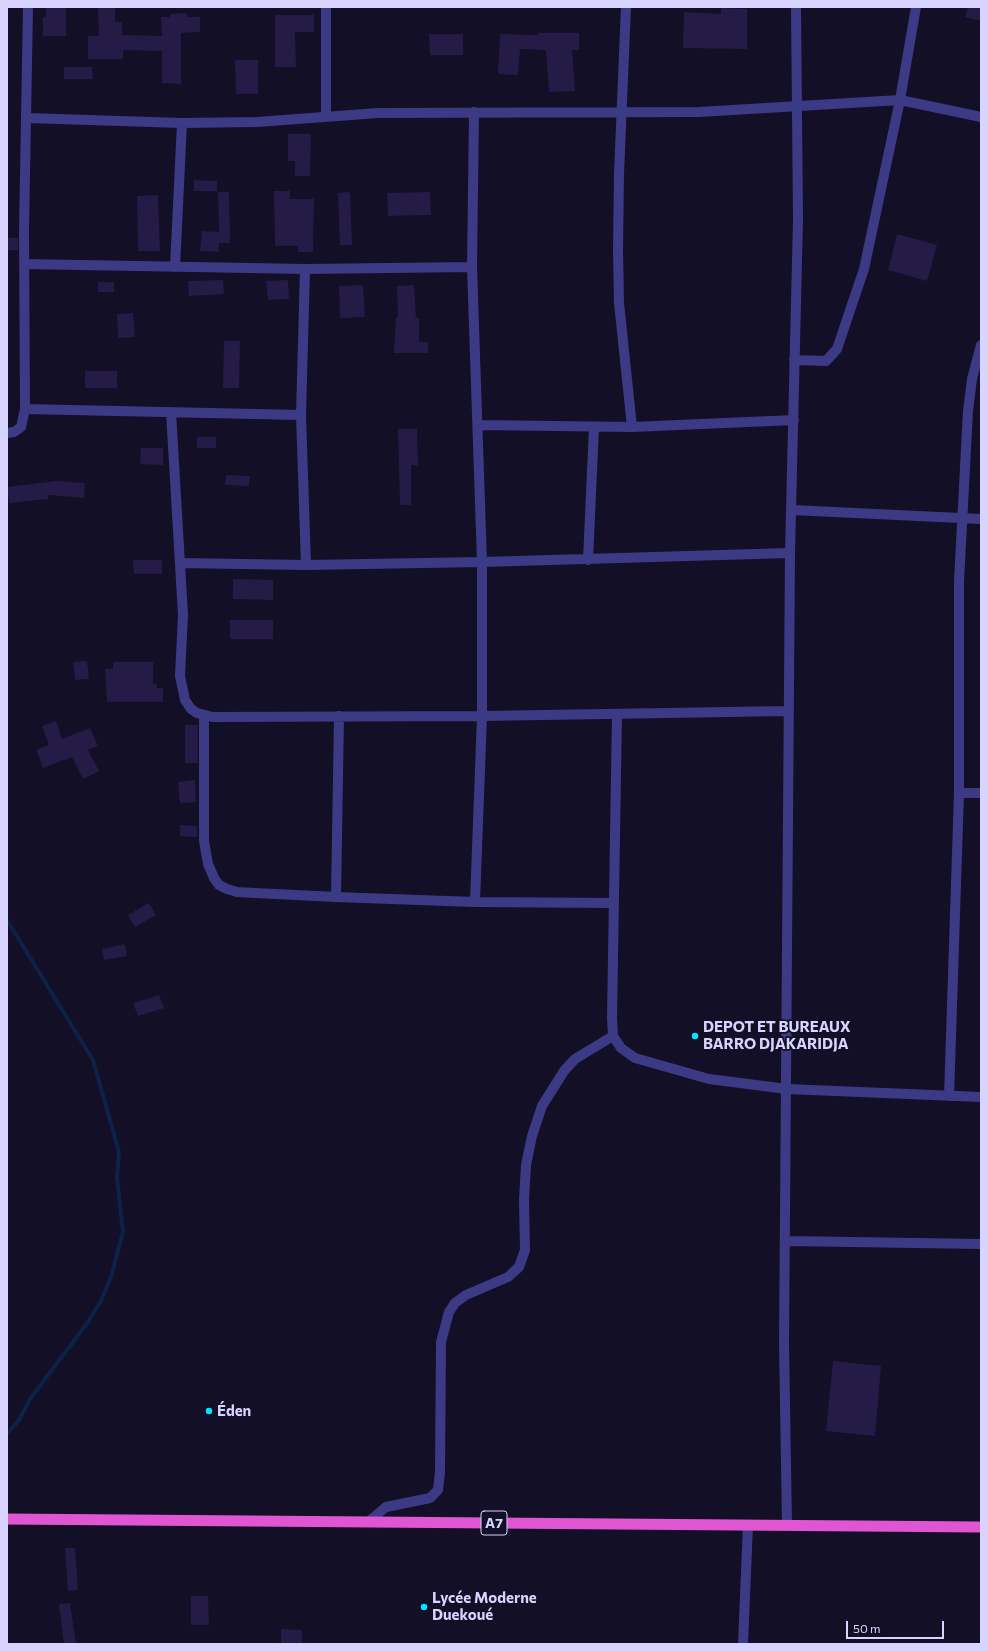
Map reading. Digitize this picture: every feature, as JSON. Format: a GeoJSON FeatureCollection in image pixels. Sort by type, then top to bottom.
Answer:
{"type":"FeatureCollection","features":[{"type":"Feature","properties":{"kind":"highway","name":"A7"},"geometry":{"type":"LineString","coordinates":[[7,1518],[981,1527]]}},
{"type":"Feature","properties":{"kind":"street"},"geometry":{"type":"LineString","coordinates":[[7,433],[14,432],[21,427],[25,410],[24,264],[28,7]]}},
{"type":"Feature","properties":{"kind":"street"},"geometry":{"type":"LineString","coordinates":[[326,7],[326,117]]}},
{"type":"Feature","properties":{"kind":"street"},"geometry":{"type":"LineString","coordinates":[[626,7],[619,174],[619,303],[632,427]]}},
{"type":"Feature","properties":{"kind":"street"},"geometry":{"type":"LineString","coordinates":[[787,1525],[784,1343],[786,1241],[790,553],[798,219],[796,7]]}},
{"type":"Feature","properties":{"kind":"street"},"geometry":{"type":"LineString","coordinates":[[794,360],[826,361],[837,349],[864,269],[900,100],[916,7]]}},
{"type":"Feature","properties":{"kind":"street"},"geometry":{"type":"LineString","coordinates":[[27,118],[182,123],[257,122],[378,113],[474,112],[622,114],[699,112],[900,100],[981,117]]}},
{"type":"Feature","properties":{"kind":"street"},"geometry":{"type":"LineString","coordinates":[[474,112],[472,267],[482,562],[482,716],[475,902]]}},
{"type":"Feature","properties":{"kind":"street"},"geometry":{"type":"LineString","coordinates":[[175,267],[182,123]]}},
{"type":"Feature","properties":{"kind":"street"},"geometry":{"type":"LineString","coordinates":[[24,264],[305,269],[472,267]]}},
{"type":"Feature","properties":{"kind":"street"},"geometry":{"type":"LineString","coordinates":[[305,269],[302,415],[306,564]]}},
{"type":"Feature","properties":{"kind":"street"},"geometry":{"type":"LineString","coordinates":[[949,1096],[959,793],[958,656],[962,518],[968,411],[972,379],[981,345]]}},
{"type":"Feature","properties":{"kind":"street"},"geometry":{"type":"LineString","coordinates":[[25,410],[302,415]]}},
{"type":"Feature","properties":{"kind":"street"},"geometry":{"type":"LineString","coordinates":[[171,412],[183,615],[180,676],[182,692],[191,709],[204,715],[339,716],[482,716],[789,711]]}},
{"type":"Feature","properties":{"kind":"street"},"geometry":{"type":"LineString","coordinates":[[478,425],[632,427],[794,420]]}},
{"type":"Feature","properties":{"kind":"street"},"geometry":{"type":"LineString","coordinates":[[588,560],[594,427]]}},
{"type":"Feature","properties":{"kind":"street"},"geometry":{"type":"LineString","coordinates":[[792,510],[981,519]]}},
{"type":"Feature","properties":{"kind":"street"},"geometry":{"type":"LineString","coordinates":[[180,563],[306,564],[482,562],[790,553]]}},
{"type":"Feature","properties":{"kind":"street"},"geometry":{"type":"LineString","coordinates":[[617,714],[612,902],[613,1036],[621,1048],[635,1058],[709,1079],[786,1089],[981,1097]]}},
{"type":"Feature","properties":{"kind":"street"},"geometry":{"type":"LineString","coordinates":[[204,715],[204,841],[208,864],[219,885],[237,892],[336,897],[475,902],[612,902]]}},
{"type":"Feature","properties":{"kind":"street"},"geometry":{"type":"LineString","coordinates":[[336,897],[339,716]]}},
{"type":"Feature","properties":{"kind":"street"},"geometry":{"type":"LineString","coordinates":[[959,793],[981,793]]}},
{"type":"Feature","properties":{"kind":"street"},"geometry":{"type":"LineString","coordinates":[[368,1522],[386,1507],[430,1498],[438,1490],[440,1472],[441,1342],[449,1312],[455,1304],[466,1296],[508,1277],[519,1267],[525,1250],[524,1200],[526,1165],[532,1136],[542,1106],[564,1071],[575,1060],[613,1036]]}},
{"type":"Feature","properties":{"kind":"street"},"geometry":{"type":"LineString","coordinates":[[786,1241],[981,1244]]}},
{"type":"Feature","properties":{"kind":"street"},"geometry":{"type":"LineString","coordinates":[[743,1644],[748,1525]]}},
{"type":"Feature","properties":{"kind":"building"},"geometry":{"type":"Polygon","coordinates":[[[46,7],[66,7],[66,36],[43,36],[43,17],[46,17],[46,7]]]}},
{"type":"Feature","properties":{"kind":"building"},"geometry":{"type":"Polygon","coordinates":[[[98,7],[115,7],[115,22],[122,22],[122,35],[162,36],[161,17],[170,17],[170,14],[187,13],[187,17],[200,17],[200,32],[181,33],[181,84],[162,83],[162,51],[123,50],[123,59],[88,59],[88,36],[99,36],[98,7]]]}},
{"type":"Feature","properties":{"kind":"building"},"geometry":{"type":"Polygon","coordinates":[[[968,7],[981,7],[981,21],[965,17],[968,7]]]}},
{"type":"Feature","properties":{"kind":"building"},"geometry":{"type":"Polygon","coordinates":[[[721,8],[747,9],[747,49],[683,48],[684,12],[721,14],[721,8]]]}},
{"type":"Feature","properties":{"kind":"building"},"geometry":{"type":"Polygon","coordinates":[[[275,15],[314,15],[314,32],[295,32],[296,67],[275,67],[275,15]]]}},
{"type":"Feature","properties":{"kind":"building"},"geometry":{"type":"Polygon","coordinates":[[[538,33],[579,33],[579,50],[572,50],[575,91],[549,92],[546,50],[520,49],[518,75],[498,74],[500,34],[538,35],[538,33]]]}},
{"type":"Feature","properties":{"kind":"building"},"geometry":{"type":"Polygon","coordinates":[[[429,34],[463,34],[463,55],[430,55],[429,34]]]}},
{"type":"Feature","properties":{"kind":"building"},"geometry":{"type":"Polygon","coordinates":[[[235,60],[258,60],[258,94],[236,94],[235,60]]]}},
{"type":"Feature","properties":{"kind":"building"},"geometry":{"type":"Polygon","coordinates":[[[64,67],[92,67],[93,79],[64,79],[64,67]]]}},
{"type":"Feature","properties":{"kind":"building"},"geometry":{"type":"Polygon","coordinates":[[[288,134],[311,134],[310,176],[295,176],[295,161],[288,161],[288,134]]]}},
{"type":"Feature","properties":{"kind":"building"},"geometry":{"type":"Polygon","coordinates":[[[194,180],[217,181],[217,191],[194,191],[194,180]]]}},
{"type":"Feature","properties":{"kind":"building"},"geometry":{"type":"Polygon","coordinates":[[[274,191],[290,191],[290,199],[314,199],[313,252],[298,252],[298,246],[275,246],[274,191]]]}},
{"type":"Feature","properties":{"kind":"building"},"geometry":{"type":"Polygon","coordinates":[[[218,192],[229,192],[230,243],[219,243],[219,252],[200,251],[202,231],[219,232],[218,192]]]}},
{"type":"Feature","properties":{"kind":"building"},"geometry":{"type":"Polygon","coordinates":[[[350,192],[352,245],[340,245],[338,193],[350,192]]]}},
{"type":"Feature","properties":{"kind":"building"},"geometry":{"type":"Polygon","coordinates":[[[430,192],[431,215],[388,216],[387,193],[430,192]]]}},
{"type":"Feature","properties":{"kind":"building"},"geometry":{"type":"Polygon","coordinates":[[[158,195],[160,251],[138,251],[137,196],[158,195]]]}},
{"type":"Feature","properties":{"kind":"building"},"geometry":{"type":"Polygon","coordinates":[[[897,234],[937,245],[927,281],[888,270],[897,234]]]}},
{"type":"Feature","properties":{"kind":"building"},"geometry":{"type":"Polygon","coordinates":[[[7,238],[18,238],[18,250],[7,250],[7,238]]]}},
{"type":"Feature","properties":{"kind":"building"},"geometry":{"type":"Polygon","coordinates":[[[223,280],[224,294],[189,296],[188,281],[223,280]]]}},
{"type":"Feature","properties":{"kind":"building"},"geometry":{"type":"Polygon","coordinates":[[[288,280],[289,299],[268,300],[266,281],[288,280]]]}},
{"type":"Feature","properties":{"kind":"building"},"geometry":{"type":"Polygon","coordinates":[[[98,282],[114,282],[114,292],[98,292],[98,282]]]}},
{"type":"Feature","properties":{"kind":"building"},"geometry":{"type":"Polygon","coordinates":[[[363,285],[365,317],[340,318],[339,286],[363,285]]]}},
{"type":"Feature","properties":{"kind":"building"},"geometry":{"type":"Polygon","coordinates":[[[414,285],[416,318],[419,318],[419,342],[428,342],[428,353],[394,353],[396,318],[398,318],[397,286],[414,285]]]}},
{"type":"Feature","properties":{"kind":"building"},"geometry":{"type":"Polygon","coordinates":[[[133,313],[135,337],[118,338],[117,314],[133,313]]]}},
{"type":"Feature","properties":{"kind":"building"},"geometry":{"type":"Polygon","coordinates":[[[224,341],[240,341],[239,388],[223,388],[224,341]]]}},
{"type":"Feature","properties":{"kind":"building"},"geometry":{"type":"Polygon","coordinates":[[[85,371],[117,371],[117,388],[85,388],[85,371]]]}},
{"type":"Feature","properties":{"kind":"building"},"geometry":{"type":"Polygon","coordinates":[[[398,429],[417,429],[418,465],[411,465],[411,505],[400,505],[398,429]]]}},
{"type":"Feature","properties":{"kind":"building"},"geometry":{"type":"Polygon","coordinates":[[[197,437],[216,437],[216,448],[197,448],[197,437]]]}},
{"type":"Feature","properties":{"kind":"building"},"geometry":{"type":"Polygon","coordinates":[[[141,448],[163,448],[163,465],[140,464],[141,448]]]}},
{"type":"Feature","properties":{"kind":"building"},"geometry":{"type":"Polygon","coordinates":[[[226,475],[250,476],[249,486],[225,485],[226,475]]]}},
{"type":"Feature","properties":{"kind":"building"},"geometry":{"type":"Polygon","coordinates":[[[56,481],[85,483],[84,498],[48,495],[48,499],[9,503],[7,487],[56,481]]]}},
{"type":"Feature","properties":{"kind":"building"},"geometry":{"type":"Polygon","coordinates":[[[133,560],[162,560],[162,574],[134,574],[133,560]]]}},
{"type":"Feature","properties":{"kind":"building"},"geometry":{"type":"Polygon","coordinates":[[[233,579],[273,580],[273,600],[233,599],[233,579]]]}},
{"type":"Feature","properties":{"kind":"building"},"geometry":{"type":"Polygon","coordinates":[[[230,620],[273,620],[273,639],[230,639],[230,620]]]}},
{"type":"Feature","properties":{"kind":"building"},"geometry":{"type":"Polygon","coordinates":[[[87,661],[89,679],[75,680],[73,662],[87,661]]]}},
{"type":"Feature","properties":{"kind":"building"},"geometry":{"type":"Polygon","coordinates":[[[113,662],[153,662],[153,684],[157,684],[157,688],[163,688],[163,702],[107,702],[105,669],[113,669],[113,662]]]}},
{"type":"Feature","properties":{"kind":"building"},"geometry":{"type":"Polygon","coordinates":[[[56,721],[62,739],[90,728],[98,746],[88,750],[99,771],[83,779],[72,757],[43,768],[36,750],[49,745],[42,726],[56,721]]]}},
{"type":"Feature","properties":{"kind":"building"},"geometry":{"type":"Polygon","coordinates":[[[185,725],[198,725],[198,763],[185,763],[185,725]]]}},
{"type":"Feature","properties":{"kind":"building"},"geometry":{"type":"Polygon","coordinates":[[[195,780],[196,802],[180,803],[178,782],[195,780]]]}},
{"type":"Feature","properties":{"kind":"building"},"geometry":{"type":"Polygon","coordinates":[[[180,825],[197,826],[197,837],[180,836],[180,825]]]}},
{"type":"Feature","properties":{"kind":"building"},"geometry":{"type":"Polygon","coordinates":[[[149,903],[156,915],[135,927],[128,915],[149,903]]]}},
{"type":"Feature","properties":{"kind":"building"},"geometry":{"type":"Polygon","coordinates":[[[125,944],[127,956],[104,960],[102,949],[125,944]]]}},
{"type":"Feature","properties":{"kind":"building"},"geometry":{"type":"Polygon","coordinates":[[[159,995],[164,1008],[138,1016],[133,1003],[159,995]]]}},
{"type":"Feature","properties":{"kind":"building"},"geometry":{"type":"Polygon","coordinates":[[[833,1361],[881,1366],[875,1436],[826,1431],[833,1361]]]}},
{"type":"Feature","properties":{"kind":"building"},"geometry":{"type":"Polygon","coordinates":[[[65,1548],[75,1548],[78,1590],[68,1591],[65,1548]]]}},
{"type":"Feature","properties":{"kind":"building"},"geometry":{"type":"Polygon","coordinates":[[[191,1596],[208,1596],[209,1625],[191,1625],[191,1596]]]}},
{"type":"Feature","properties":{"kind":"building"},"geometry":{"type":"Polygon","coordinates":[[[70,1603],[76,1644],[64,1644],[59,1604],[70,1603]]]}},
{"type":"Feature","properties":{"kind":"building"},"geometry":{"type":"Polygon","coordinates":[[[281,1629],[302,1630],[302,1644],[281,1644],[281,1629]]]}},
{"type":"Feature","properties":{"kind":"waterway"},"geometry":{"type":"LineString","coordinates":[[7,920],[93,1060],[119,1152],[117,1178],[123,1232],[111,1277],[101,1301],[88,1322],[30,1399],[19,1420],[7,1434]]}},
{"type":"Feature","properties":{"kind":"place","name":"DEPOT ET BUREAUX BARRO DJAKARIDJA"},"geometry":{"type":"Point","coordinates":[695,1036]}},
{"type":"Feature","properties":{"kind":"place","name":"Éden"},"geometry":{"type":"Point","coordinates":[209,1411]}},
{"type":"Feature","properties":{"kind":"place","name":"Lycée Moderne Duekoué"},"geometry":{"type":"Point","coordinates":[424,1607]}}]}
